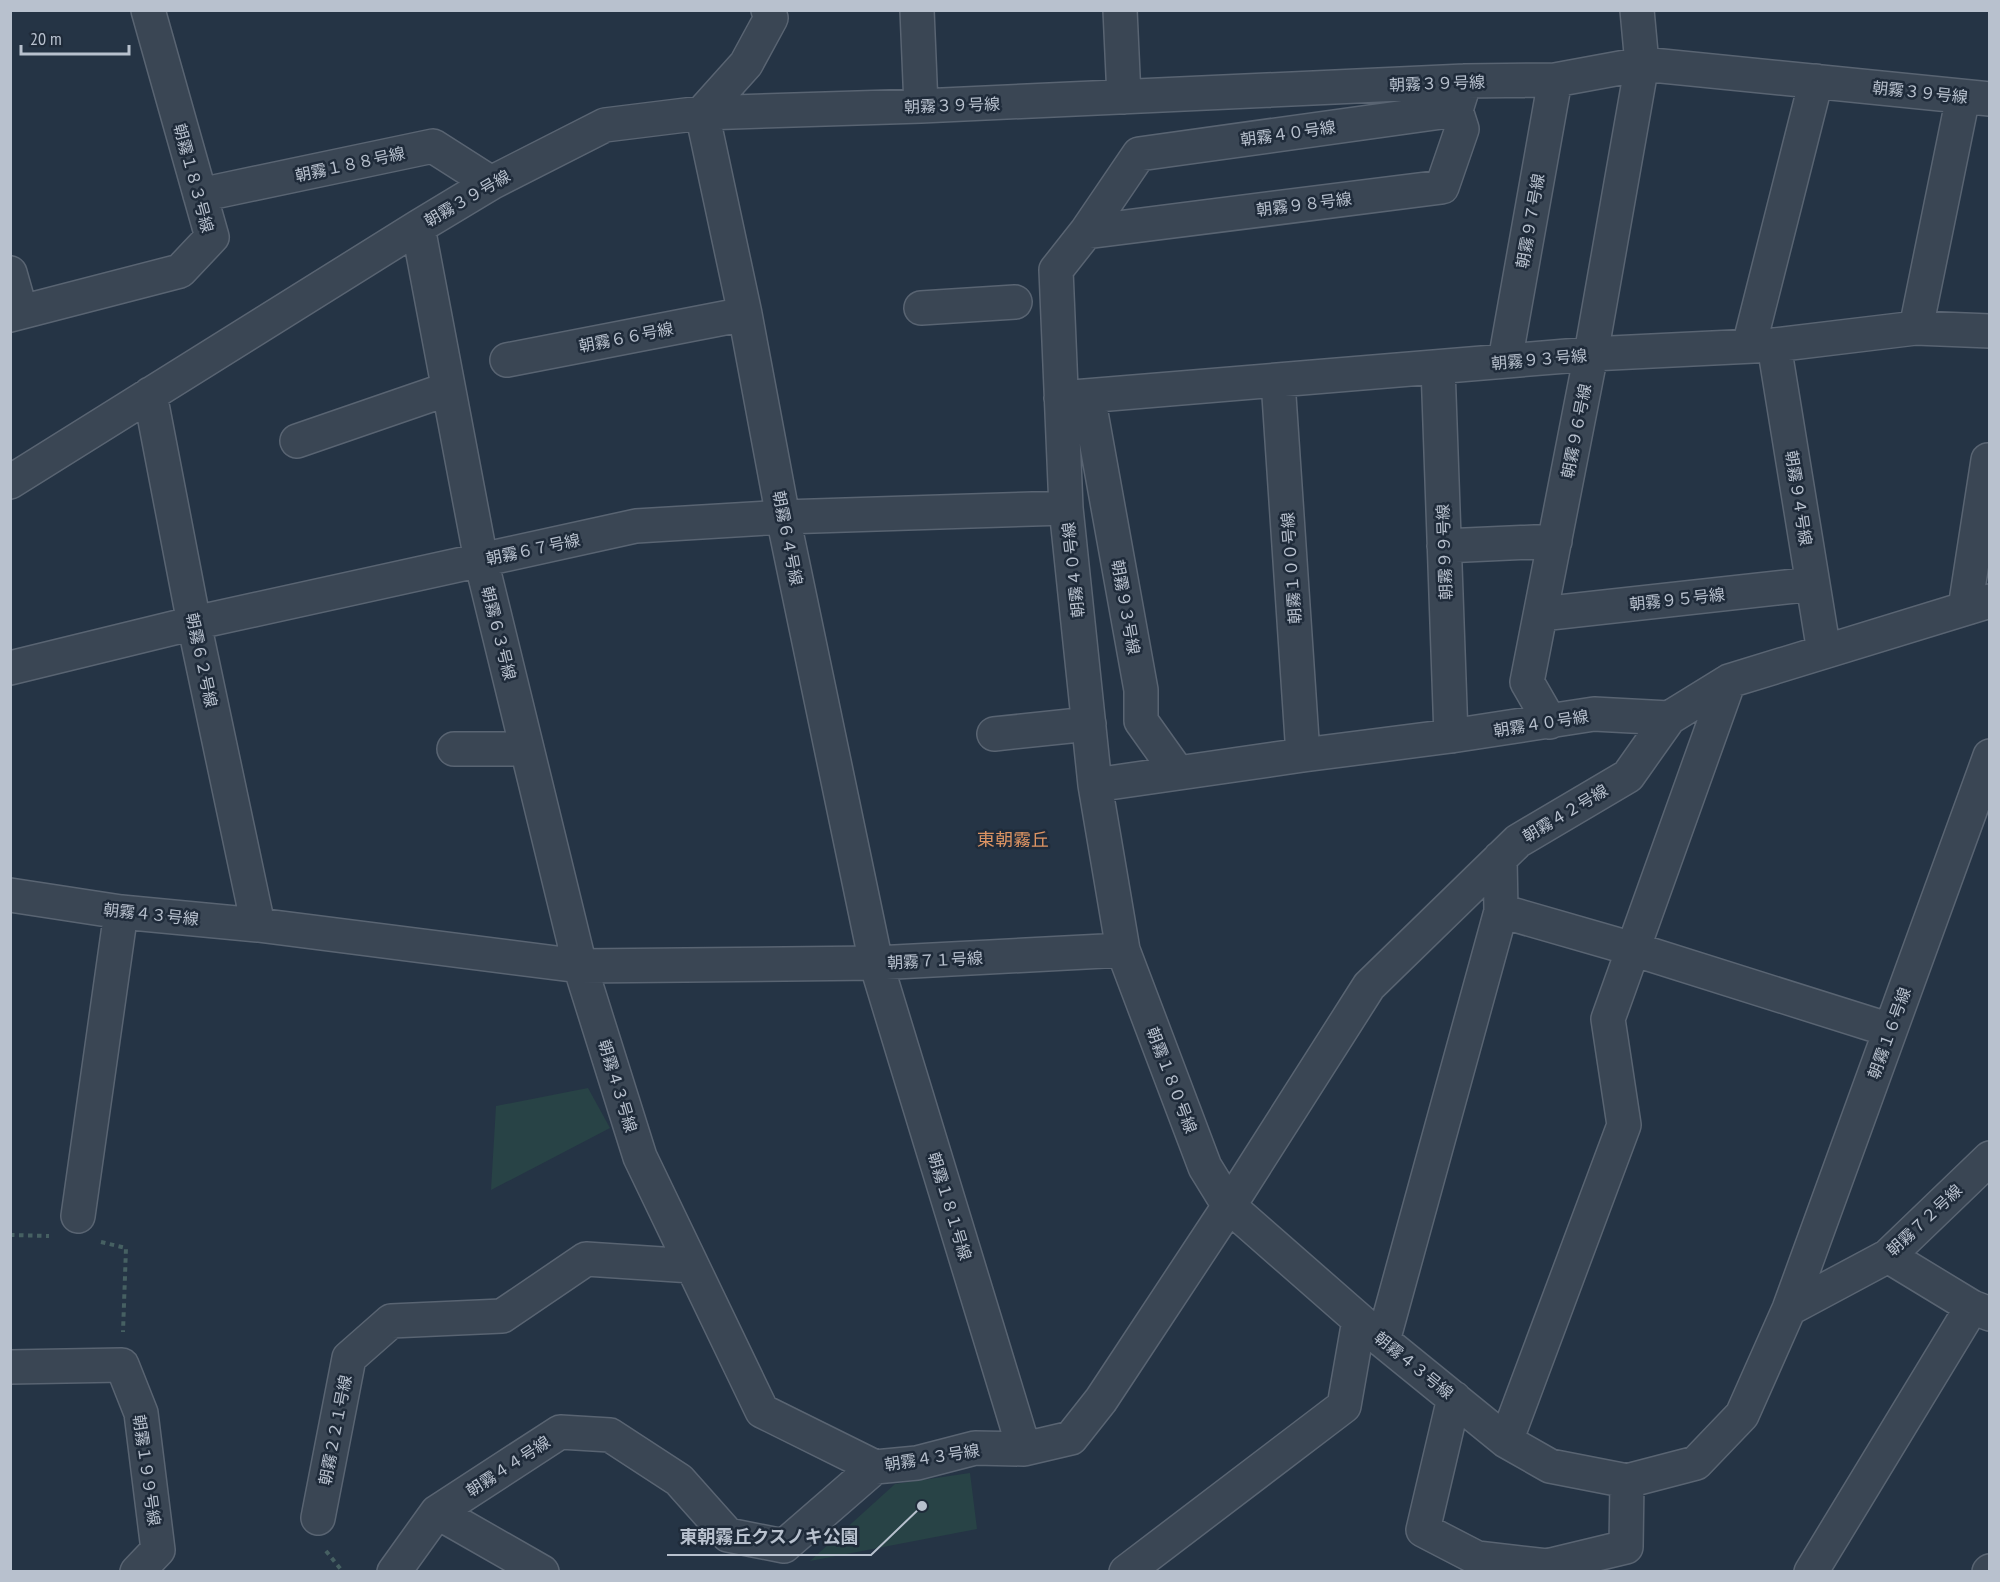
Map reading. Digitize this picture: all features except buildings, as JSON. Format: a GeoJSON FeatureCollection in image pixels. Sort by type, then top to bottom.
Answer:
{"type":"FeatureCollection","features":[{"type":"Feature","properties":{"kind":"street","name":"朝霧１８３号線"},"geometry":{"type":"LineString","coordinates":[[16,313],[180,271],[212,237],[148,10]]}},
{"type":"Feature","properties":{"kind":"street"},"geometry":{"type":"LineString","coordinates":[[702,113],[746,64],[771,18],[768,10]]}},
{"type":"Feature","properties":{"kind":"street"},"geometry":{"type":"LineString","coordinates":[[917,10],[921,106]]}},
{"type":"Feature","properties":{"kind":"street"},"geometry":{"type":"LineString","coordinates":[[1120,10],[1124,97]]}},
{"type":"Feature","properties":{"kind":"street","name":"朝霧９６号線"},"geometry":{"type":"LineString","coordinates":[[1550,722],[1527,682],[1591,354],[1642,64],[1637,10]]}},
{"type":"Feature","properties":{"kind":"street","name":"朝霧３９号線"},"geometry":{"type":"LineString","coordinates":[[10,482],[418,226],[490,183],[604,126],[702,113],[1124,97],[1461,96],[1642,64],[1976,98]]}},
{"type":"Feature","properties":{"kind":"street","name":"朝霧９７号線"},"geometry":{"type":"LineString","coordinates":[[1505,361],[1555,80]]}},
{"type":"Feature","properties":{"kind":"street","name":"朝霧９４号線"},"geometry":{"type":"LineString","coordinates":[[1816,81],[1761,345],[1813,584],[1824,652]]}},
{"type":"Feature","properties":{"kind":"street","name":"朝霧４０号線"},"geometry":{"type":"LineString","coordinates":[[1461,96],[1138,154],[1086,232],[1056,270],[1074,397],[1066,508],[1095,785],[1594,714],[1669,718]]}},
{"type":"Feature","properties":{"kind":"street","name":"朝霧９８号線"},"geometry":{"type":"LineString","coordinates":[[1086,232],[1442,187],[1462,129],[1461,96]]}},
{"type":"Feature","properties":{"kind":"street"},"geometry":{"type":"LineString","coordinates":[[1916,328],[1976,98]]}},
{"type":"Feature","properties":{"kind":"street","name":"朝霧６４号線"},"geometry":{"type":"LineString","coordinates":[[702,113],[745,314],[783,517],[876,963]]}},
{"type":"Feature","properties":{"kind":"street","name":"朝霧１８８号線"},"geometry":{"type":"LineString","coordinates":[[200,195],[433,146],[490,183]]}},
{"type":"Feature","properties":{"kind":"street","name":"朝霧６３号線"},"geometry":{"type":"LineString","coordinates":[[418,226],[481,560],[580,966]]}},
{"type":"Feature","properties":{"kind":"street"},"geometry":{"type":"LineString","coordinates":[[10,273],[16,313]]}},
{"type":"Feature","properties":{"kind":"street"},"geometry":{"type":"LineString","coordinates":[[921,308],[1015,302]]}},
{"type":"Feature","properties":{"kind":"street","name":"朝霧６６号線"},"geometry":{"type":"LineString","coordinates":[[507,360],[745,314]]}},
{"type":"Feature","properties":{"kind":"street","name":"朝霧９３号線"},"geometry":{"type":"LineString","coordinates":[[1178,773],[1141,721],[1141,690],[1074,397],[1591,354],[1761,345],[1916,328],[1989,331]]}},
{"type":"Feature","properties":{"kind":"street","name":"朝霧９９号線"},"geometry":{"type":"LineString","coordinates":[[1438,367],[1451,736]]}},
{"type":"Feature","properties":{"kind":"street","name":"朝霧１００号線"},"geometry":{"type":"LineString","coordinates":[[1278,381],[1303,755]]}},
{"type":"Feature","properties":{"kind":"street"},"geometry":{"type":"LineString","coordinates":[[297,441],[448,388]]}},
{"type":"Feature","properties":{"kind":"street","name":"朝霧６２号線"},"geometry":{"type":"LineString","coordinates":[[150,394],[194,622],[258,925]]}},
{"type":"Feature","properties":{"kind":"street"},"geometry":{"type":"LineString","coordinates":[[1977,605],[1989,460]]}},
{"type":"Feature","properties":{"kind":"street","name":"朝霧６７号線"},"geometry":{"type":"LineString","coordinates":[[10,668],[194,622],[636,526],[783,517],[1066,508]]}},
{"type":"Feature","properties":{"kind":"street"},"geometry":{"type":"LineString","coordinates":[[1444,546],[1555,541]]}},
{"type":"Feature","properties":{"kind":"street","name":"朝霧９５号線"},"geometry":{"type":"LineString","coordinates":[[1541,614],[1813,584]]}},
{"type":"Feature","properties":{"kind":"street","name":"朝霧４２号線"},"geometry":{"type":"LineString","coordinates":[[1229,1206],[1369,986],[1518,841],[1628,776],[1669,718],[1730,681],[1977,605]]}},
{"type":"Feature","properties":{"kind":"street"},"geometry":{"type":"LineString","coordinates":[[1506,1441],[1624,1125],[1608,1019],[1730,681]]}},
{"type":"Feature","properties":{"kind":"street"},"geometry":{"type":"LineString","coordinates":[[994,734],[1089,724]]}},
{"type":"Feature","properties":{"kind":"street"},"geometry":{"type":"LineString","coordinates":[[454,749],[527,749]]}},
{"type":"Feature","properties":{"kind":"street","name":"朝霧１６号線"},"geometry":{"type":"LineString","coordinates":[[1789,1309],[1989,756]]}},
{"type":"Feature","properties":{"kind":"street"},"geometry":{"type":"LineString","coordinates":[[1095,785],[1123,950]]}},
{"type":"Feature","properties":{"kind":"street"},"geometry":{"type":"LineString","coordinates":[[1126,1572],[1344,1406],[1371,1330],[1501,911],[1500,858]]}},
{"type":"Feature","properties":{"kind":"street","name":"朝霧４３号線"},"geometry":{"type":"LineString","coordinates":[[10,895],[121,912],[258,925],[580,966],[640,1157],[762,1411],[875,1467],[917,1463],[975,1448],[1024,1449],[1071,1438],[1101,1400],[1229,1206],[1371,1330],[1506,1441],[1550,1466],[1627,1481],[1696,1463],[1743,1415],[1789,1309]]}},
{"type":"Feature","properties":{"kind":"street"},"geometry":{"type":"LineString","coordinates":[[1501,911],[1890,1030]]}},
{"type":"Feature","properties":{"kind":"street"},"geometry":{"type":"LineString","coordinates":[[78,1226],[121,912]]}},
{"type":"Feature","properties":{"kind":"street","name":"朝霧７１号線"},"geometry":{"type":"LineString","coordinates":[[580,966],[876,963],[1123,950]]}},
{"type":"Feature","properties":{"kind":"street","name":"朝霧１８０号線"},"geometry":{"type":"LineString","coordinates":[[1123,950],[1205,1167],[1229,1206]]}},
{"type":"Feature","properties":{"kind":"street","name":"朝霧１８１号線"},"geometry":{"type":"LineString","coordinates":[[876,963],[1024,1449]]}},
{"type":"Feature","properties":{"kind":"street","name":"朝霧７２号線"},"geometry":{"type":"LineString","coordinates":[[1789,1309],[1888,1256],[1989,1158]]}},
{"type":"Feature","properties":{"kind":"street"},"geometry":{"type":"LineString","coordinates":[[1811,1572],[1981,1310],[1888,1256]]}},
{"type":"Feature","properties":{"kind":"street","name":"朝霧２２１号線"},"geometry":{"type":"LineString","coordinates":[[318,1518],[349,1358],[391,1321],[502,1316],[586,1259],[692,1266]]}},
{"type":"Feature","properties":{"kind":"street"},"geometry":{"type":"LineString","coordinates":[[10,1367],[122,1365]]}},
{"type":"Feature","properties":{"kind":"street","name":"朝霧１９９号線"},"geometry":{"type":"LineString","coordinates":[[122,1365],[141,1413],[158,1550],[137,1572]]}},
{"type":"Feature","properties":{"kind":"street"},"geometry":{"type":"LineString","coordinates":[[1455,1398],[1423,1530],[1477,1558],[1546,1566],[1626,1547],[1627,1481]]}},
{"type":"Feature","properties":{"kind":"street","name":"朝霧４４号線"},"geometry":{"type":"LineString","coordinates":[[394,1572],[437,1512],[560,1432],[610,1435],[679,1480],[728,1535],[784,1546],[875,1467]]}},
{"type":"Feature","properties":{"kind":"street"},"geometry":{"type":"LineString","coordinates":[[437,1512],[542,1572]]}},
{"type":"Feature","properties":{"kind":"path"},"geometry":{"type":"LineString","coordinates":[[10,1235],[78,1226],[126,1248],[122,1365]]}},
{"type":"Feature","properties":{"kind":"green space"},"geometry":{"type":"Polygon","coordinates":[[[588,1088],[610,1128],[491,1190],[496,1106],[588,1088]]]}},
{"type":"Feature","properties":{"kind":"green space"},"geometry":{"type":"Polygon","coordinates":[[[970,1473],[977,1529],[810,1561],[895,1484],[970,1473]]]}},
{"type":"Feature","properties":{"kind":"place","name":"東朝霧丘クスノキ公園"},"geometry":{"type":"Point","coordinates":[922,1506]}},
{"type":"Feature","properties":{"kind":"district","name":"東朝霧丘"},"geometry":{"type":"Point","coordinates":[1013,839]}}]}
